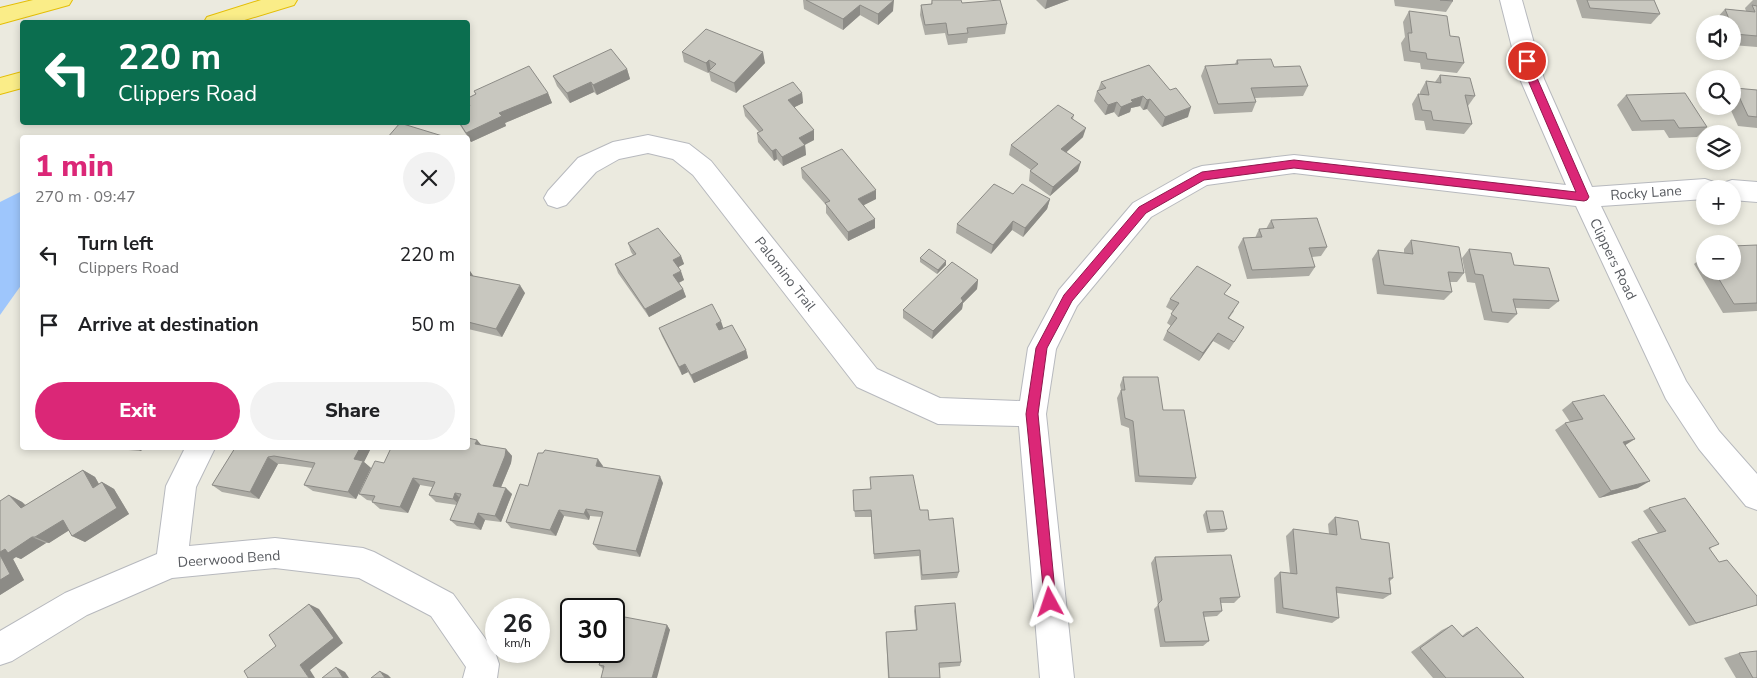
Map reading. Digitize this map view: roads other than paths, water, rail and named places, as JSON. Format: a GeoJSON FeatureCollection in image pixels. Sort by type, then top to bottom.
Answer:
{"type":"FeatureCollection","features":[{"type":"Feature","properties":{"kind":"highway"},"geometry":{"type":"LineString","coordinates":[[0,16],[61,0]]}},
{"type":"Feature","properties":{"kind":"highway"},"geometry":{"type":"LineString","coordinates":[[221,20],[286,0]]}},
{"type":"Feature","properties":{"kind":"highway"},"geometry":{"type":"LineString","coordinates":[[0,86],[20,81]]}},
{"type":"Feature","properties":{"kind":"street","name":"Clippers Road"},"geometry":{"type":"LineString","coordinates":[[1511,0],[1532,78],[1584,197],[1676,390],[1709,440],[1757,496]]}},
{"type":"Feature","properties":{"kind":"street","name":"Palomino Trail"},"geometry":{"type":"LineString","coordinates":[[557,198],[587,165],[613,151],[648,144],[680,151],[702,168],[867,378],[938,411],[1032,414]]}},
{"type":"Feature","properties":{"kind":"street","name":"Rocky Lane"},"geometry":{"type":"LineString","coordinates":[[1057,678],[1032,414],[1042,348],[1068,298],[1142,210],[1202,176],[1294,164],[1584,197],[1696,190]]}},
{"type":"Feature","properties":{"kind":"street"},"geometry":{"type":"LineString","coordinates":[[1741,191],[1757,192]]}},
{"type":"Feature","properties":{"kind":"street"},"geometry":{"type":"LineString","coordinates":[[171,563],[181,486],[199,450]]}},
{"type":"Feature","properties":{"kind":"street","name":"Deerwood Bend"},"geometry":{"type":"LineString","coordinates":[[0,649],[76,604],[171,563],[275,553],[363,563],[442,606],[483,664],[480,678]]}},
{"type":"Feature","properties":{"kind":"water"},"geometry":{"type":"Polygon","coordinates":[[[20,192],[20,287],[0,315],[0,202],[20,192]]]}}]}
